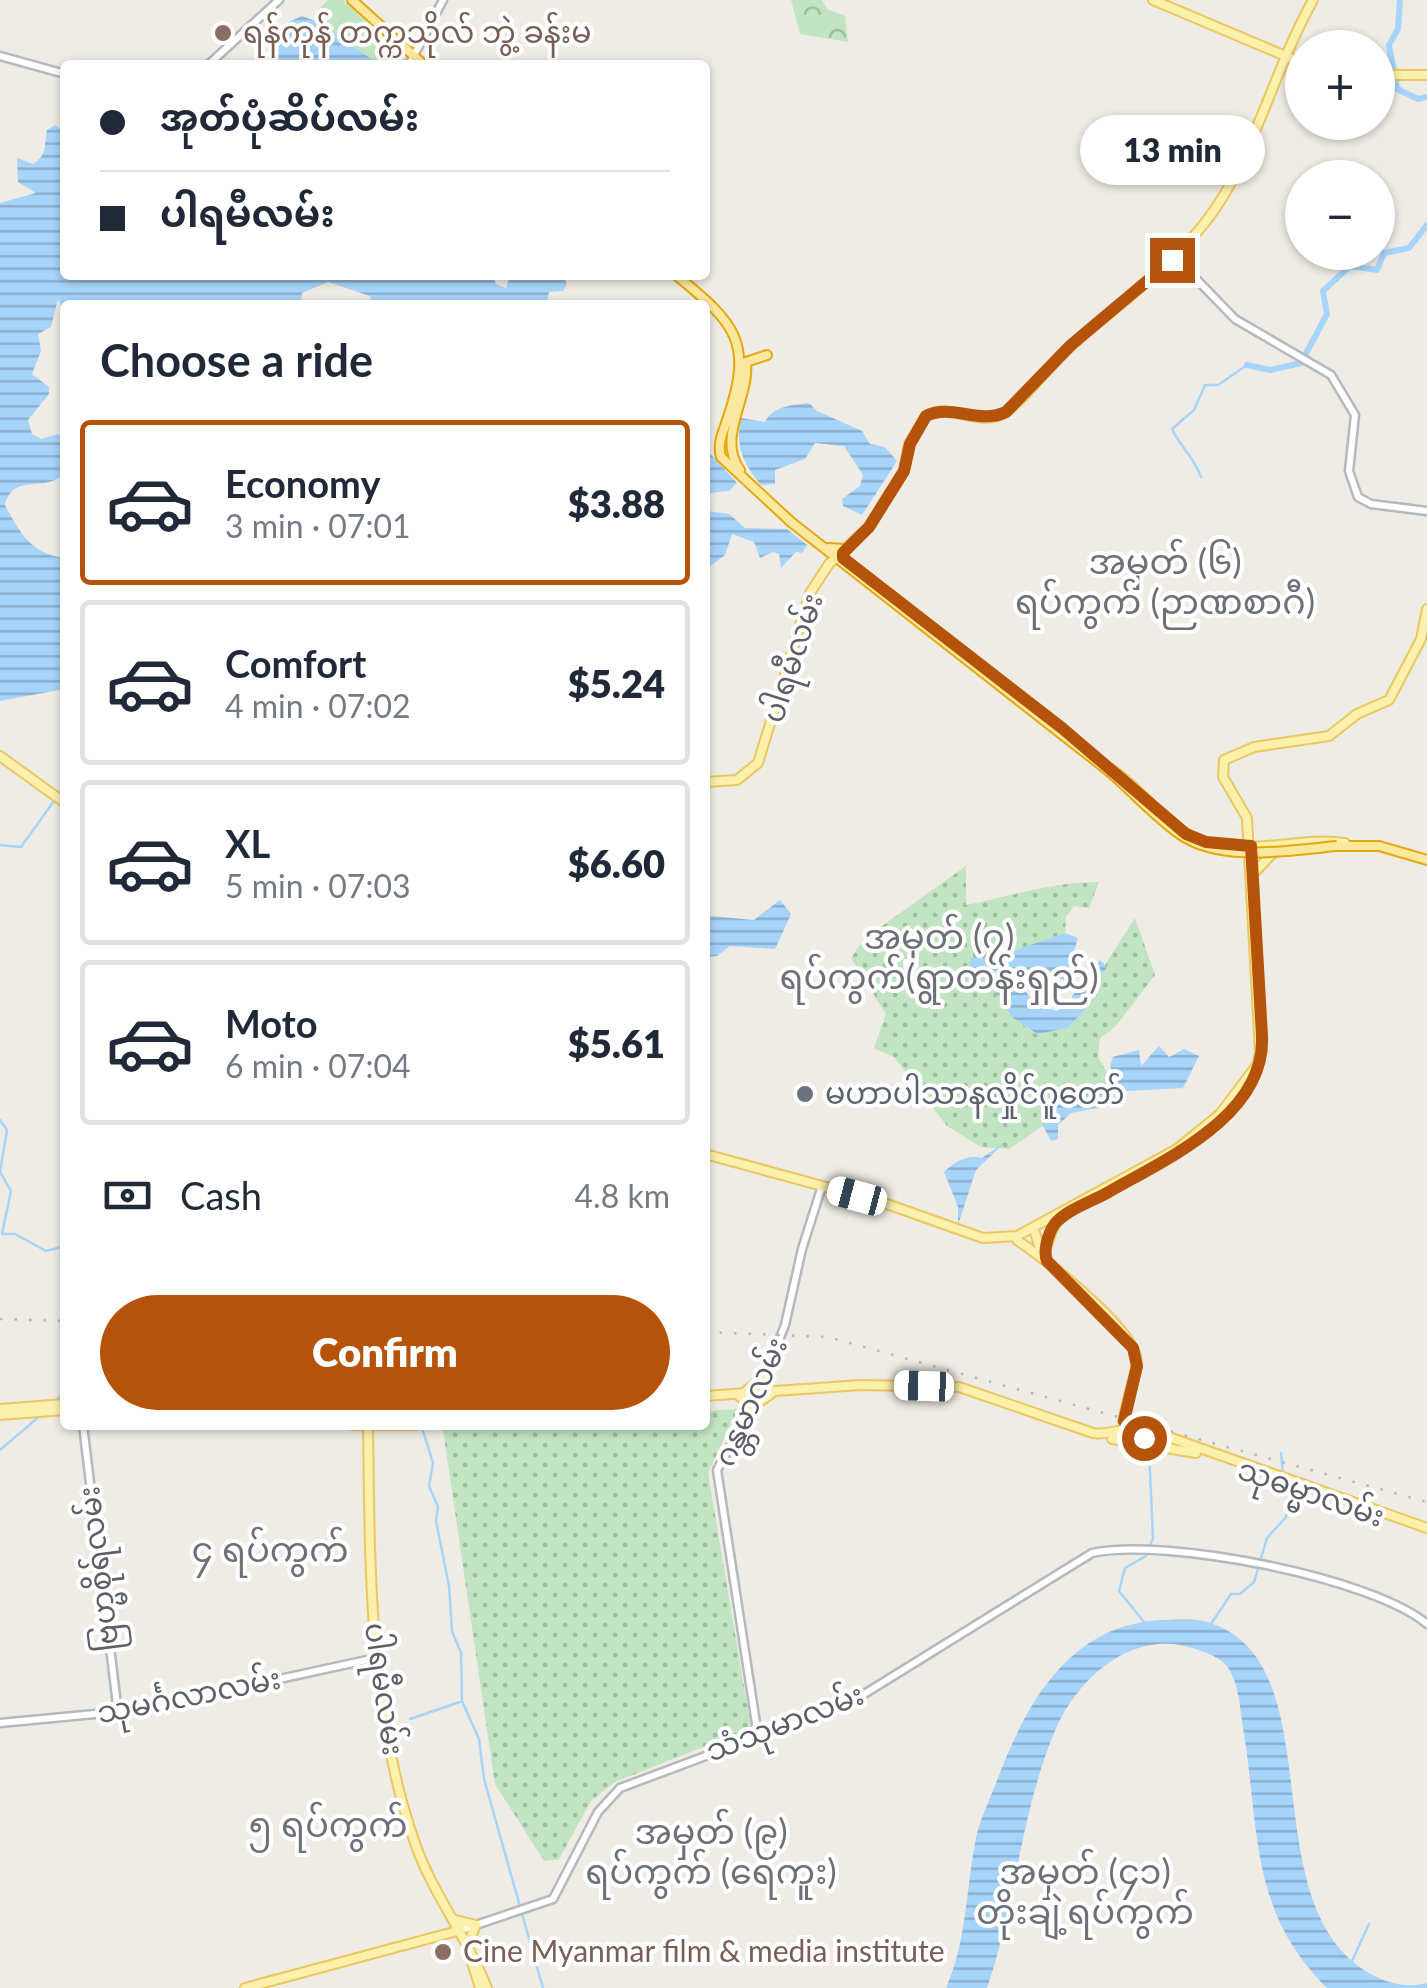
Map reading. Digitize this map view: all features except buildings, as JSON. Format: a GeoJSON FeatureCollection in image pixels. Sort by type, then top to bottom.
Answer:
{"type":"FeatureCollection","features":[{"type":"Feature","properties":{"kind":"highway"},"geometry":{"type":"LineString","coordinates":[[350,2],[411,58]]}},
{"type":"Feature","properties":{"kind":"highway"},"geometry":{"type":"LineString","coordinates":[[682,280],[705,300]]}},
{"type":"Feature","properties":{"kind":"highway"},"geometry":{"type":"LineString","coordinates":[[690,280],[725,311],[742,366],[718,447],[722,457],[836,556],[1111,771],[1183,835],[1201,843],[1272,849],[1378,842],[1427,859]]}},
{"type":"Feature","properties":{"kind":"highway"},"geometry":{"type":"LineString","coordinates":[[710,305],[722,315],[746,362],[733,432],[733,458],[761,494]]}},
{"type":"Feature","properties":{"kind":"highway"},"geometry":{"type":"LineString","coordinates":[[746,362],[768,354]]}},
{"type":"Feature","properties":{"kind":"main road"},"geometry":{"type":"LineString","coordinates":[[213,60],[278,0]]}},
{"type":"Feature","properties":{"kind":"main road"},"geometry":{"type":"LineString","coordinates":[[411,58],[444,0]]}},
{"type":"Feature","properties":{"kind":"main road"},"geometry":{"type":"LineString","coordinates":[[1152,0],[1284,53]]}},
{"type":"Feature","properties":{"kind":"main road"},"geometry":{"type":"LineString","coordinates":[[1163,0],[1284,53]]}},
{"type":"Feature","properties":{"kind":"main road","name":"ပါရမီလမ်း"},"geometry":{"type":"LineString","coordinates":[[710,782],[737,780],[758,762],[810,593],[836,556],[866,530],[904,471],[910,444],[926,416],[938,411],[993,418],[1006,412],[1071,345],[1176,258],[1225,193],[1284,53],[1313,0]]}},
{"type":"Feature","properties":{"kind":"main road"},"geometry":{"type":"LineString","coordinates":[[0,56],[60,73]]}},
{"type":"Feature","properties":{"kind":"main road"},"geometry":{"type":"LineString","coordinates":[[1395,76],[1427,77]]}},
{"type":"Feature","properties":{"kind":"main road"},"geometry":{"type":"LineString","coordinates":[[1176,258],[1234,319],[1331,374],[1355,415],[1348,471],[1354,492],[1371,504],[1427,511]]}},
{"type":"Feature","properties":{"kind":"main road"},"geometry":{"type":"LineString","coordinates":[[710,1157],[983,1238],[1034,1232],[1178,1150],[1231,1109],[1260,1066],[1247,818],[1223,777],[1224,760],[1254,746],[1302,743],[1340,734],[1360,716],[1393,701],[1425,628],[1427,610]]}},
{"type":"Feature","properties":{"kind":"main road"},"geometry":{"type":"LineString","coordinates":[[5,757],[60,796]]}},
{"type":"Feature","properties":{"kind":"main road"},"geometry":{"type":"LineString","coordinates":[[1111,771],[1192,842],[1248,844],[1272,850],[1341,845]]}},
{"type":"Feature","properties":{"kind":"main road"},"geometry":{"type":"LineString","coordinates":[[1248,844],[1250,875]]}},
{"type":"Feature","properties":{"kind":"main road"},"geometry":{"type":"LineString","coordinates":[[1250,875],[1272,850]]}},
{"type":"Feature","properties":{"kind":"main road"},"geometry":{"type":"LineString","coordinates":[[822,1188],[978,1240],[1017,1240],[1075,1209]]}},
{"type":"Feature","properties":{"kind":"main road","name":"ဂန္တမာလမ်း"},"geometry":{"type":"LineString","coordinates":[[758,1736],[717,1470],[752,1407],[786,1325],[802,1250],[822,1188]]}},
{"type":"Feature","properties":{"kind":"main road"},"geometry":{"type":"LineString","coordinates":[[1045,1260],[1044,1252],[1055,1223]]}},
{"type":"Feature","properties":{"kind":"main road"},"geometry":{"type":"LineString","coordinates":[[1034,1232],[1045,1260]]}},
{"type":"Feature","properties":{"kind":"main road"},"geometry":{"type":"LineString","coordinates":[[1017,1240],[1045,1260],[1133,1348],[1137,1360],[1123,1416],[1130,1432],[1194,1451]]}},
{"type":"Feature","properties":{"kind":"main road"},"geometry":{"type":"LineString","coordinates":[[765,1376],[765,1386],[772,1392]]}},
{"type":"Feature","properties":{"kind":"main road"},"geometry":{"type":"LineString","coordinates":[[741,1394],[765,1376]]}},
{"type":"Feature","properties":{"kind":"main road"},"geometry":{"type":"LineString","coordinates":[[710,1397],[878,1385],[959,1387],[1093,1434]]}},
{"type":"Feature","properties":{"kind":"main road"},"geometry":{"type":"LineString","coordinates":[[741,1394],[752,1407],[772,1392]]}},
{"type":"Feature","properties":{"kind":"main road"},"geometry":{"type":"LineString","coordinates":[[0,1412],[60,1407]]}},
{"type":"Feature","properties":{"kind":"main road","name":"သုဓမ္မာလမ်း"},"geometry":{"type":"LineString","coordinates":[[1093,1434],[1110,1436],[1138,1427],[1194,1451],[1427,1529]]}},
{"type":"Feature","properties":{"kind":"main road","name":"ဗြဟ္မစိုရ်လမ်း"},"geometry":{"type":"LineString","coordinates":[[84,1430],[118,1713]]}},
{"type":"Feature","properties":{"kind":"main road","name":"ပါရမီလမ်း"},"geometry":{"type":"LineString","coordinates":[[364,1430],[369,1446],[376,1658],[406,1815],[420,1855],[454,1918],[455,1931],[467,1942],[484,1988]]}},
{"type":"Feature","properties":{"kind":"main road"},"geometry":{"type":"LineString","coordinates":[[369,1446],[379,1430]]}},
{"type":"Feature","properties":{"kind":"main road","name":"သုဓမ္မာလမ်း"},"geometry":{"type":"LineString","coordinates":[[1093,1434],[1194,1451]]}},
{"type":"Feature","properties":{"kind":"main road","name":"သံသုမာလမ်း"},"geometry":{"type":"LineString","coordinates":[[261,1988],[515,1914],[558,1894],[598,1812],[620,1788],[864,1695],[1087,1555],[1106,1550],[1261,1563],[1387,1600],[1427,1624]]}},
{"type":"Feature","properties":{"kind":"main road","name":"သုမင်္ဂလာလမ်း"},"geometry":{"type":"LineString","coordinates":[[0,1723],[118,1713],[376,1658]]}},
{"type":"Feature","properties":{"kind":"main road"},"geometry":{"type":"LineString","coordinates":[[454,1918],[461,1924],[476,1925],[467,1942]]}},
{"type":"Feature","properties":{"kind":"main road","name":"သံသုမာလမ်း"},"geometry":{"type":"LineString","coordinates":[[245,1988],[386,1951]]}},
{"type":"Feature","properties":{"kind":"green space"},"geometry":{"type":"Polygon","coordinates":[[[328,0],[343,0],[407,60],[373,60],[318,22],[314,14],[328,0]]]}},
{"type":"Feature","properties":{"kind":"green space"},"geometry":{"type":"Polygon","coordinates":[[[791,0],[822,0],[827,9],[845,16],[848,42],[800,34],[791,0]]]}},
{"type":"Feature","properties":{"kind":"green space"},"geometry":{"type":"Polygon","coordinates":[[[966,866],[966,905],[1048,887],[1099,882],[1089,908],[1074,906],[1066,917],[1065,933],[1010,952],[986,975],[1012,1017],[1036,1034],[1082,1001],[1135,918],[1155,975],[1115,1027],[1100,1038],[1098,1057],[1113,1082],[1058,1103],[1043,1126],[1009,1149],[981,1147],[947,1126],[894,1057],[874,1048],[886,1014],[851,958],[864,939],[966,866]]]}},
{"type":"Feature","properties":{"kind":"green space"},"geometry":{"type":"Polygon","coordinates":[[[738,1409],[708,1473],[751,1728],[615,1782],[591,1801],[559,1859],[544,1861],[495,1784],[443,1430],[710,1430],[710,1411],[738,1409]]]}},
{"type":"Feature","properties":{"kind":"water"},"geometry":{"type":"Polygon","coordinates":[[[302,16],[318,22],[373,60],[276,60],[273,44],[285,43],[284,24],[302,16]]]}},
{"type":"Feature","properties":{"kind":"water"},"geometry":{"type":"Polygon","coordinates":[[[55,125],[60,129],[60,280],[495,280],[506,288],[508,280],[565,280],[567,284],[563,291],[549,292],[547,300],[371,300],[370,296],[328,282],[302,293],[301,300],[60,303],[58,299],[51,327],[38,334],[41,351],[32,374],[49,387],[49,394],[28,420],[32,434],[41,439],[60,435],[60,476],[15,489],[5,505],[34,546],[60,557],[60,690],[0,701],[0,203],[36,193],[18,182],[17,158],[33,164],[38,161],[47,130],[55,125]]]}},
{"type":"Feature","properties":{"kind":"water"},"geometry":{"type":"Polygon","coordinates":[[[809,403],[817,411],[862,431],[870,444],[885,447],[897,461],[862,515],[843,506],[842,499],[860,486],[863,475],[844,446],[815,443],[805,459],[775,470],[775,484],[761,485],[745,462],[739,437],[741,418],[765,422],[778,409],[809,403]]]}},
{"type":"Feature","properties":{"kind":"water"},"geometry":{"type":"Polygon","coordinates":[[[710,453],[737,483],[729,491],[710,493],[710,453]]]}},
{"type":"Feature","properties":{"kind":"water"},"geometry":{"type":"Polygon","coordinates":[[[710,511],[729,514],[745,528],[787,529],[807,545],[781,568],[779,554],[773,552],[760,558],[754,542],[732,534],[725,555],[710,566],[710,511]]]}},
{"type":"Feature","properties":{"kind":"water"},"geometry":{"type":"Polygon","coordinates":[[[780,900],[791,914],[775,949],[730,946],[710,957],[711,916],[754,920],[780,900]]]}},
{"type":"Feature","properties":{"kind":"water"},"geometry":{"type":"Polygon","coordinates":[[[1065,933],[1078,938],[1065,980],[1038,973],[1022,984],[1033,1004],[1057,1011],[1072,1003],[1072,996],[1100,960],[1107,967],[1082,1000],[1086,1009],[1067,1028],[1037,1034],[1012,1017],[986,976],[970,979],[966,973],[971,958],[1005,947],[1010,952],[1065,933]]]}},
{"type":"Feature","properties":{"kind":"water"},"geometry":{"type":"Polygon","coordinates":[[[1159,1046],[1169,1057],[1184,1049],[1199,1056],[1183,1088],[1127,1091],[1118,1087],[1110,1066],[1113,1057],[1139,1050],[1141,1066],[1159,1046]]]}},
{"type":"Feature","properties":{"kind":"water"},"geometry":{"type":"Polygon","coordinates":[[[1108,1087],[1117,1099],[1114,1105],[1071,1113],[1058,1125],[1058,1139],[1051,1141],[1043,1126],[1057,1103],[1108,1087]]]}},
{"type":"Feature","properties":{"kind":"water"},"geometry":{"type":"Polygon","coordinates":[[[1005,1142],[976,1170],[958,1225],[958,1207],[944,1172],[961,1160],[982,1158],[1005,1142]]]}},
{"type":"Feature","properties":{"kind":"water"},"geometry":{"type":"Polygon","coordinates":[[[1161,1620],[1207,1622],[1246,1645],[1270,1683],[1283,1731],[1311,1894],[1333,1939],[1376,1977],[1404,1985],[1427,1983],[1427,1988],[1327,1988],[1301,1959],[1270,1898],[1262,1866],[1240,1705],[1232,1675],[1215,1657],[1175,1644],[1153,1645],[1112,1661],[1078,1692],[1065,1711],[1043,1762],[987,1988],[946,1988],[962,1933],[978,1830],[1025,1718],[1058,1670],[1079,1651],[1102,1635],[1161,1620]]]}},
{"type":"Feature","properties":{"kind":"waterway"},"geometry":{"type":"LineString","coordinates":[[1400,0],[1398,29],[1389,45],[1397,89],[1418,99],[1427,97]]}},
{"type":"Feature","properties":{"kind":"waterway"},"geometry":{"type":"LineString","coordinates":[[1247,365],[1270,370],[1301,363],[1327,314],[1323,291],[1350,266],[1377,270],[1384,253],[1409,248],[1427,225]]}},
{"type":"Feature","properties":{"kind":"waterway"},"geometry":{"type":"LineString","coordinates":[[1201,477],[1172,429],[1194,410],[1205,385],[1218,385],[1247,365]]}},
{"type":"Feature","properties":{"kind":"waterway"},"geometry":{"type":"LineString","coordinates":[[0,845],[21,847],[54,801]]}},
{"type":"Feature","properties":{"kind":"waterway"},"geometry":{"type":"LineString","coordinates":[[0,1120],[7,1130],[0,1172],[11,1191],[2,1234],[15,1234],[46,1251],[60,1247]]}},
{"type":"Feature","properties":{"kind":"waterway"},"geometry":{"type":"LineString","coordinates":[[56,1400],[60,1396]]}},
{"type":"Feature","properties":{"kind":"waterway"},"geometry":{"type":"LineString","coordinates":[[0,1450],[41,1415]]}},
{"type":"Feature","properties":{"kind":"waterway"},"geometry":{"type":"LineString","coordinates":[[423,1430],[433,1463],[429,1486],[438,1507],[436,1521],[449,1586],[452,1631],[461,1653],[462,1701],[479,1739],[484,1779],[543,1988]]}},
{"type":"Feature","properties":{"kind":"waterway"},"geometry":{"type":"LineString","coordinates":[[1144,1622],[1119,1591],[1125,1568],[1146,1556],[1153,1538],[1149,1450]]}},
{"type":"Feature","properties":{"kind":"waterway"},"geometry":{"type":"LineString","coordinates":[[1281,1453],[1283,1475]]}},
{"type":"Feature","properties":{"kind":"waterway"},"geometry":{"type":"LineString","coordinates":[[1209,1627],[1231,1594],[1240,1594],[1254,1582],[1267,1538],[1286,1517],[1292,1485]]}},
{"type":"Feature","properties":{"kind":"waterway"},"geometry":{"type":"LineString","coordinates":[[410,1719],[460,1702]]}},
{"type":"Feature","properties":{"kind":"waterway"},"geometry":{"type":"LineString","coordinates":[[1352,1961],[1369,1924]]}},
{"type":"Feature","properties":{"kind":"railway"},"geometry":{"type":"LineString","coordinates":[[0,1319],[60,1321]]}},
{"type":"Feature","properties":{"kind":"railway"},"geometry":{"type":"LineString","coordinates":[[710,1332],[828,1337],[1427,1502]]}},
{"type":"Feature","properties":{"kind":"place","name":"ရန်ကုန် တက္ကသိုလ် ဘွဲ့ ခန်းမ"},"geometry":{"type":"Point","coordinates":[223,33]}},
{"type":"Feature","properties":{"kind":"place","name":"မဟာပါသာနလှိုင်ဂူတော်"},"geometry":{"type":"Point","coordinates":[805,1094]}},
{"type":"Feature","properties":{"kind":"place","name":"Cine Myanmar film & media institute"},"geometry":{"type":"Point","coordinates":[443,1952]}},
{"type":"Feature","properties":{"kind":"district","name":"အမှတ် (၆) ရပ်ကွက် (ဉာဏစာဂီ)"},"geometry":{"type":"Point","coordinates":[1165,582]}},
{"type":"Feature","properties":{"kind":"district","name":"အမှတ် (၇) ရပ်ကွက်(ရွာတန်းရှည်)"},"geometry":{"type":"Point","coordinates":[939,957]}},
{"type":"Feature","properties":{"kind":"district","name":"၄ ရပ်ကွက်"},"geometry":{"type":"Point","coordinates":[270,1550]}},
{"type":"Feature","properties":{"kind":"district","name":"၅ ရပ်ကွက်"},"geometry":{"type":"Point","coordinates":[328,1825]}},
{"type":"Feature","properties":{"kind":"district","name":"အမှတ် (၉) ရပ်ကွက် (ရေကူး)"},"geometry":{"type":"Point","coordinates":[711,1852]}},
{"type":"Feature","properties":{"kind":"district","name":"အမှတ် (၄၁) တိုးချဲ့ရပ်ကွက်"},"geometry":{"type":"Point","coordinates":[1085,1892]}},
{"type":"Feature","properties":{"kind":"route"},"geometry":{"type":"LineString","coordinates":[[1144,1438],[1130,1432],[1123,1416],[1137,1366],[1133,1348],[1083,1293],[1047,1261],[1044,1252],[1055,1223],[1194,1142],[1231,1109],[1260,1066],[1263,1053],[1251,846],[1206,842],[1186,834],[1062,728],[843,558],[843,553],[869,527],[886,493],[904,471],[910,444],[926,416],[938,411],[993,418],[1006,412],[1071,345],[1172,260]]}}]}
